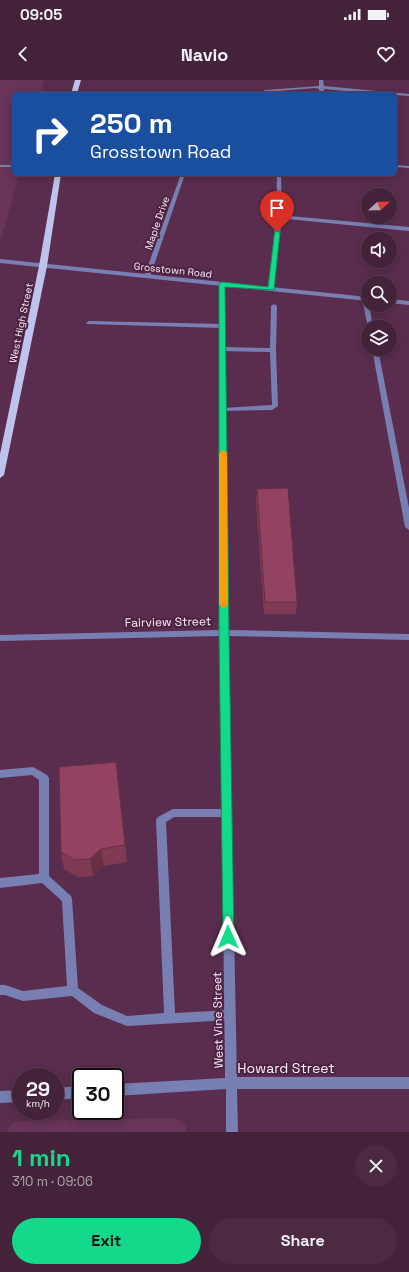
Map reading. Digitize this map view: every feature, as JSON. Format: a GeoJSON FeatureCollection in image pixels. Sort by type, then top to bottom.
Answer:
{"type":"FeatureCollection","features":[{"type":"Feature","properties":{"kind":"main road"},"geometry":{"type":"LineString","coordinates":[[75,92],[78,80]]}},
{"type":"Feature","properties":{"kind":"main road","name":"West High Street"},"geometry":{"type":"LineString","coordinates":[[0,475],[43,266],[58,176]]}},
{"type":"Feature","properties":{"kind":"street"},"geometry":{"type":"LineString","coordinates":[[321,80],[322,92]]}},
{"type":"Feature","properties":{"kind":"street"},"geometry":{"type":"LineString","coordinates":[[268,92],[321,88],[370,92]]}},
{"type":"Feature","properties":{"kind":"street"},"geometry":{"type":"LineString","coordinates":[[397,94],[409,95]]}},
{"type":"Feature","properties":{"kind":"street"},"geometry":{"type":"LineString","coordinates":[[0,166],[12,166]]}},
{"type":"Feature","properties":{"kind":"street"},"geometry":{"type":"LineString","coordinates":[[397,166],[409,167]]}},
{"type":"Feature","properties":{"kind":"street","name":"Maple Drive"},"geometry":{"type":"LineString","coordinates":[[147,277],[182,176]]}},
{"type":"Feature","properties":{"kind":"street"},"geometry":{"type":"LineString","coordinates":[[271,289],[279,217],[279,176]]}},
{"type":"Feature","properties":{"kind":"street"},"geometry":{"type":"LineString","coordinates":[[279,217],[409,230]]}},
{"type":"Feature","properties":{"kind":"street","name":"Grosstown Road"},"geometry":{"type":"LineString","coordinates":[[0,261],[361,298]]}},
{"type":"Feature","properties":{"kind":"street","name":"West Vine Street"},"geometry":{"type":"LineString","coordinates":[[222,284],[224,633],[230,1083],[232,1132]]}},
{"type":"Feature","properties":{"kind":"street"},"geometry":{"type":"LineString","coordinates":[[397,302],[409,303]]}},
{"type":"Feature","properties":{"kind":"street"},"geometry":{"type":"LineString","coordinates":[[223,410],[272,408],[276,406],[273,350],[274,306]]}},
{"type":"Feature","properties":{"kind":"street"},"geometry":{"type":"LineString","coordinates":[[89,323],[222,326]]}},
{"type":"Feature","properties":{"kind":"street"},"geometry":{"type":"LineString","coordinates":[[222,349],[273,350]]}},
{"type":"Feature","properties":{"kind":"street"},"geometry":{"type":"LineString","coordinates":[[376,356],[409,527]]}},
{"type":"Feature","properties":{"kind":"street","name":"Fairview Street"},"geometry":{"type":"LineString","coordinates":[[0,638],[224,633],[409,637]]}},
{"type":"Feature","properties":{"kind":"street"},"geometry":{"type":"LineString","coordinates":[[0,774],[33,771],[44,778],[44,878],[67,899],[73,991]]}},
{"type":"Feature","properties":{"kind":"street"},"geometry":{"type":"LineString","coordinates":[[170,1019],[161,820],[173,813],[227,813]]}},
{"type":"Feature","properties":{"kind":"street"},"geometry":{"type":"LineString","coordinates":[[0,883],[44,878]]}},
{"type":"Feature","properties":{"kind":"street"},"geometry":{"type":"LineString","coordinates":[[0,990],[5,990],[23,996],[73,991],[98,1009],[127,1021],[230,1015]]}},
{"type":"Feature","properties":{"kind":"street","name":"Howard Street"},"geometry":{"type":"LineString","coordinates":[[124,1089],[230,1083],[409,1083]]}},
{"type":"Feature","properties":{"kind":"street"},"geometry":{"type":"LineString","coordinates":[[0,1097],[12,1096]]}},
{"type":"Feature","properties":{"kind":"shaded area"},"geometry":{"type":"Polygon","coordinates":[[[0,80],[44,80],[41,92],[12,92],[12,176],[18,176],[2,237],[0,238],[0,80]]]}},
{"type":"Feature","properties":{"kind":"shaded area"},"geometry":{"type":"Polygon","coordinates":[[[176,1118],[186,1126],[186,1132],[6,1132],[15,1121],[176,1118]]]}},
{"type":"Feature","properties":{"kind":"building"},"geometry":{"type":"Polygon","coordinates":[[[288,488],[297,602],[265,602],[257,489],[288,488]]]}},
{"type":"Feature","properties":{"kind":"building"},"geometry":{"type":"Polygon","coordinates":[[[116,762],[125,845],[101,849],[90,859],[75,860],[61,852],[59,767],[116,762]]]}},
{"type":"Feature","properties":{"kind":"slow traffic"},"geometry":{"type":"LineString","coordinates":[[223,453],[224,605]]}},
{"type":"Feature","properties":{"kind":"route"},"geometry":{"type":"LineString","coordinates":[[228,937],[224,633],[222,284],[271,289],[277,232]]}}]}
